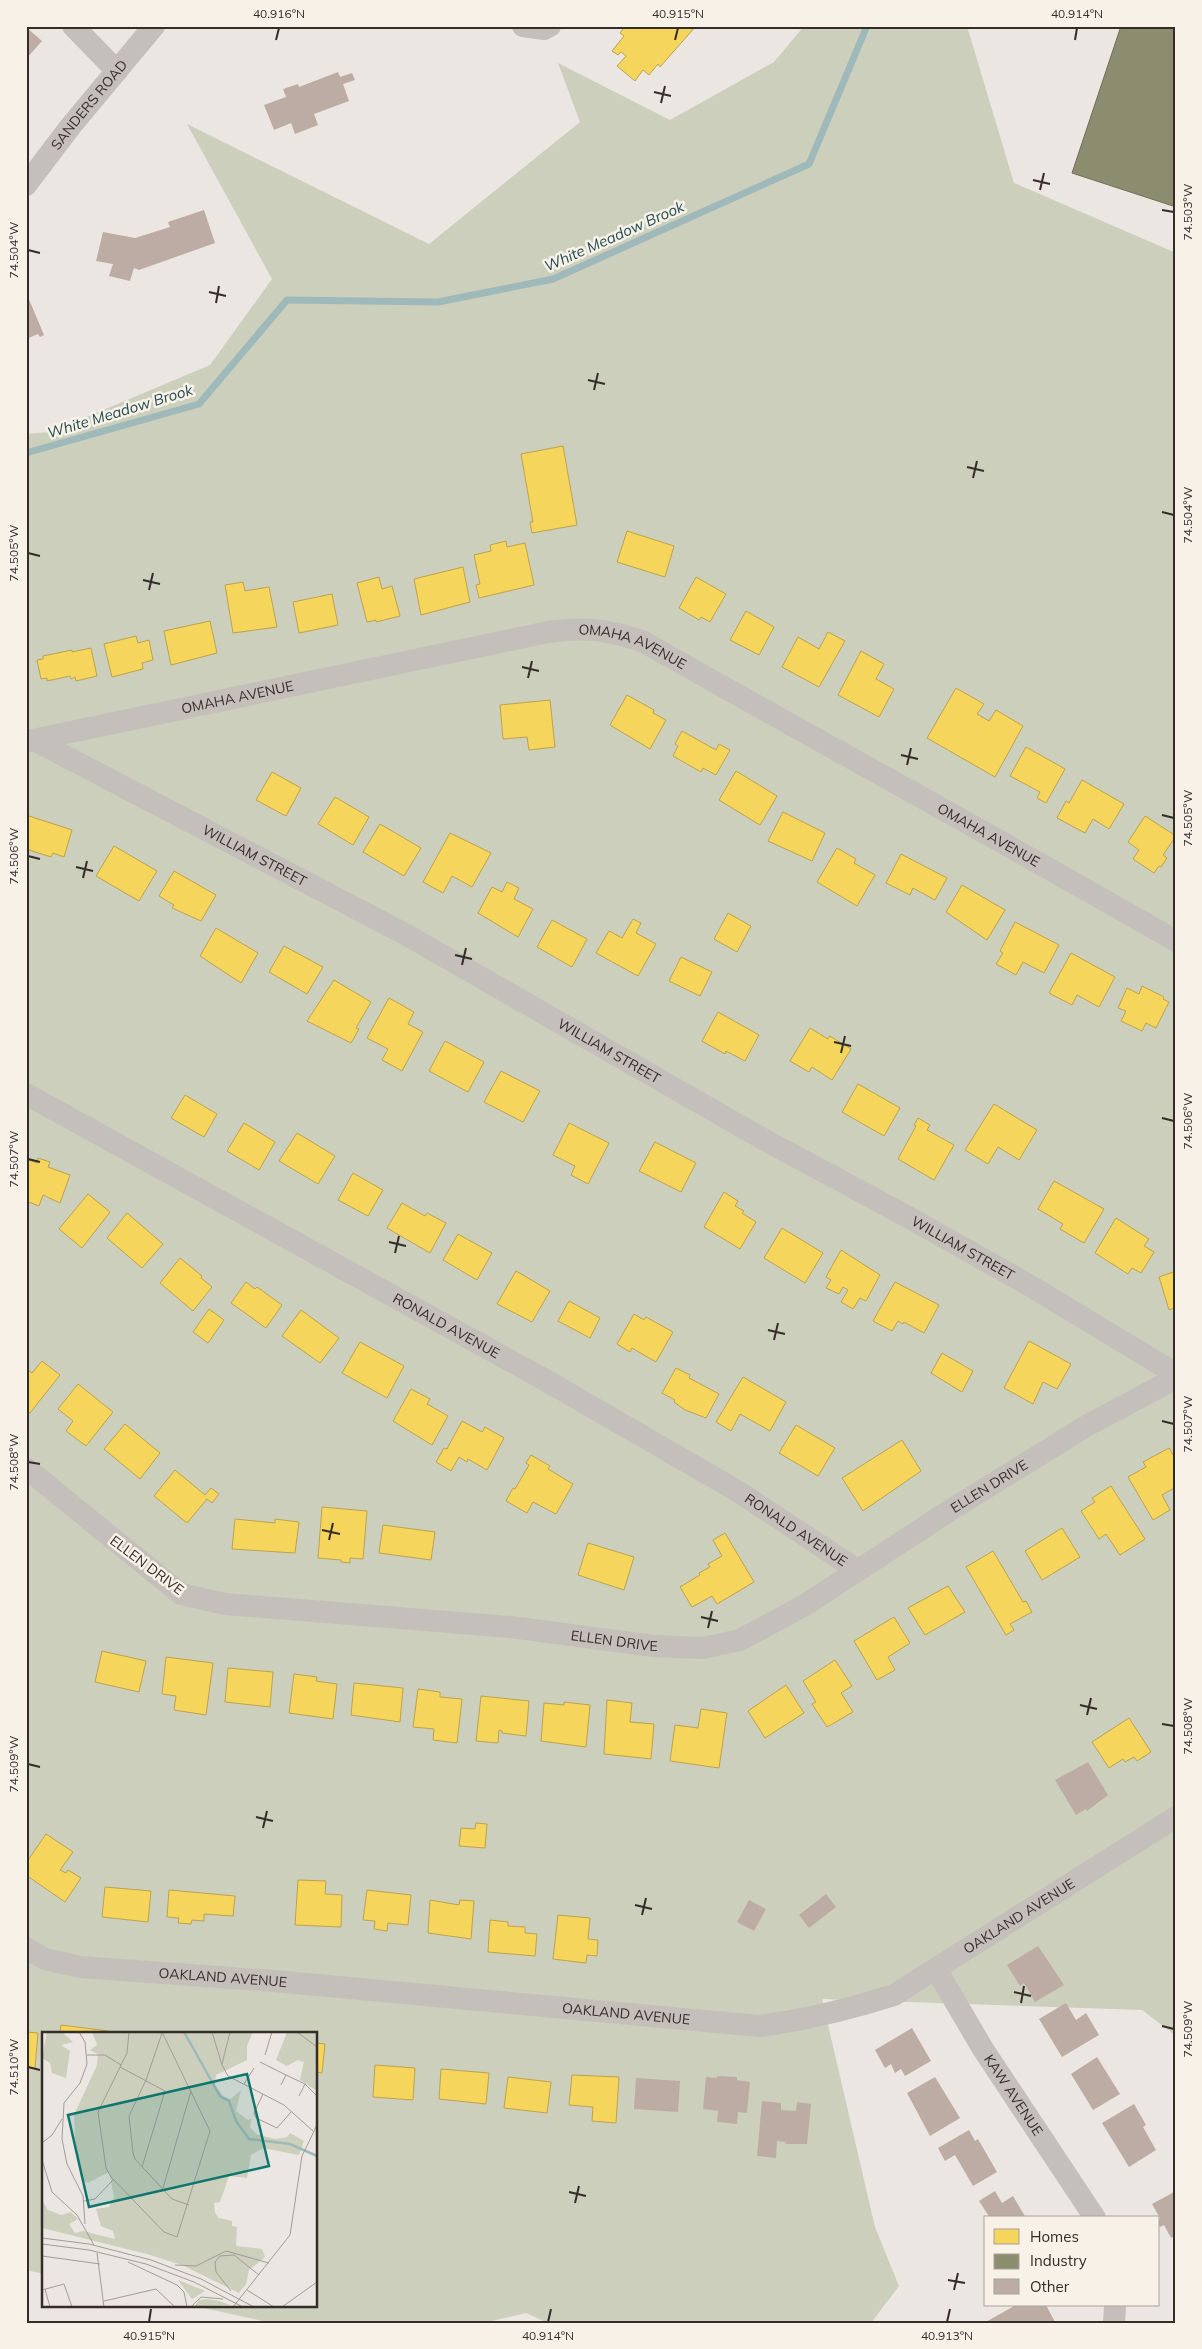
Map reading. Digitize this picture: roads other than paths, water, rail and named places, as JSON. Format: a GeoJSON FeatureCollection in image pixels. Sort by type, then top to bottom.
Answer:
{"type":"FeatureCollection","features":[{"type":"Feature","properties":{"kind":"street"},"geometry":{"type":"LineString","coordinates":[[73,26],[117,71]]}},
{"type":"Feature","properties":{"kind":"street","name":"SANDERS ROAD"},"geometry":{"type":"LineString","coordinates":[[26,185],[154,26]]}},
{"type":"Feature","properties":{"kind":"street"},"geometry":{"type":"LineString","coordinates":[[523,26],[544,29],[550,26]]}},
{"type":"Feature","properties":{"kind":"street","name":"OMAHA AVENUE"},"geometry":{"type":"LineString","coordinates":[[30,741],[548,632],[582,628],[607,630],[642,641],[850,759],[1018,849],[1176,940]]}},
{"type":"Feature","properties":{"kind":"street","name":"WILLIAM STREET"},"geometry":{"type":"LineString","coordinates":[[30,741],[405,934],[763,1139],[1017,1279],[1176,1374]]}},
{"type":"Feature","properties":{"kind":"street","name":"RONALD AVENUE"},"geometry":{"type":"LineString","coordinates":[[26,1094],[547,1381],[739,1492],[857,1570]]}},
{"type":"Feature","properties":{"kind":"street","name":"ELLEN DRIVE"},"geometry":{"type":"LineString","coordinates":[[26,1468],[181,1594],[225,1604],[511,1627],[653,1646],[703,1648],[740,1640],[805,1605],[949,1511],[1088,1425],[1176,1378]]}},
{"type":"Feature","properties":{"kind":"street","name":"OAKLAND AVENUE"},"geometry":{"type":"LineString","coordinates":[[26,1948],[45,1959],[80,1967],[274,1982],[759,2026],[797,2021],[851,2009],[894,1995],[1176,1817]]}},
{"type":"Feature","properties":{"kind":"street","name":"KAW AVENUE"},"geometry":{"type":"LineString","coordinates":[[936,1969],[983,2049],[1094,2216]]}},
{"type":"Feature","properties":{"kind":"street"},"geometry":{"type":"LineString","coordinates":[[1114,2323],[1115,2306]]}},
{"type":"Feature","properties":{"kind":"waterway","name":"White Meadow Brook"},"geometry":{"type":"LineString","coordinates":[[26,453],[199,404],[287,300],[438,302],[553,279],[809,164],[867,26]]}}]}
